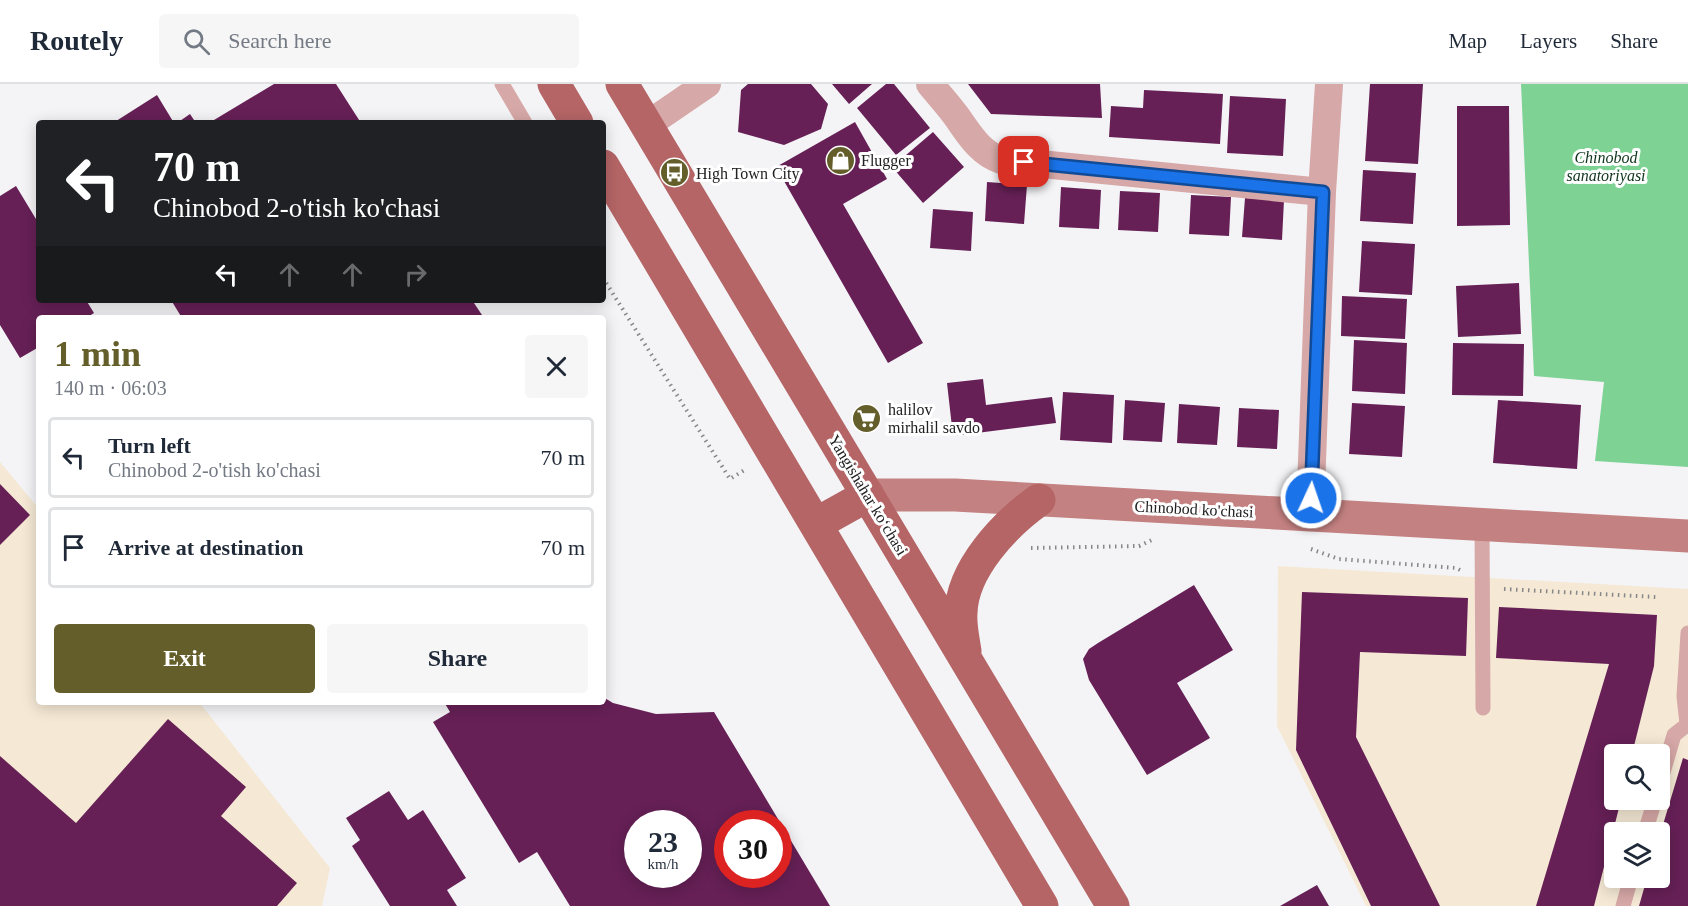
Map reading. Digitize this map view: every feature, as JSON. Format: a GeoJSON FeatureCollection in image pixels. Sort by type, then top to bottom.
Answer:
{"type":"FeatureCollection","features":[{"type":"Feature","properties":{"kind":"main road"},"geometry":{"type":"LineString","coordinates":[[554,84],[576,120]]}},
{"type":"Feature","properties":{"kind":"main road","name":"Yangishahar ko‘chasi"},"geometry":{"type":"LineString","coordinates":[[622,84],[1113,906]]}},
{"type":"Feature","properties":{"kind":"main road"},"geometry":{"type":"LineString","coordinates":[[606,174],[1042,906]]}},
{"type":"Feature","properties":{"kind":"main road","name":"Chinobod ko'chasi"},"geometry":{"type":"LineString","coordinates":[[816,524],[868,495],[934,494],[1039,500],[1306,530],[1482,525],[1688,536]]}},
{"type":"Feature","properties":{"kind":"main road"},"geometry":{"type":"LineString","coordinates":[[965,658],[961,613],[965,587],[990,546],[1021,513],[1039,500]]}},
{"type":"Feature","properties":{"kind":"street"},"geometry":{"type":"LineString","coordinates":[[647,125],[707,84]]}},
{"type":"Feature","properties":{"kind":"street"},"geometry":{"type":"LineString","coordinates":[[930,84],[967,133],[990,156],[1001,160],[1323,192]]}},
{"type":"Feature","properties":{"kind":"street"},"geometry":{"type":"LineString","coordinates":[[1306,530],[1329,84]]}},
{"type":"Feature","properties":{"kind":"lane"},"geometry":{"type":"LineString","coordinates":[[502,84],[523,120]]}},
{"type":"Feature","properties":{"kind":"lane"},"geometry":{"type":"LineString","coordinates":[[1482,525],[1483,708]]}},
{"type":"Feature","properties":{"kind":"lane"},"geometry":{"type":"LineString","coordinates":[[1670,749],[1674,735],[1688,724],[1684,696],[1688,633]]}},
{"type":"Feature","properties":{"kind":"lane"},"geometry":{"type":"LineString","coordinates":[[1623,906],[1628,888]]}},
{"type":"Feature","properties":{"kind":"path"},"geometry":{"type":"LineString","coordinates":[[606,283],[730,479],[748,468]]}},
{"type":"Feature","properties":{"kind":"path"},"geometry":{"type":"LineString","coordinates":[[1306,530],[1339,559],[1455,568],[1497,589],[1656,597]]}},
{"type":"Feature","properties":{"kind":"path"},"geometry":{"type":"LineString","coordinates":[[990,546],[1031,548],[1139,546],[1154,539],[1165,540]]}},
{"type":"Feature","properties":{"kind":"shaded area"},"geometry":{"type":"Polygon","coordinates":[[[0,462],[36,505],[36,705],[201,705],[330,868],[322,906],[0,906],[0,462]]]}},
{"type":"Feature","properties":{"kind":"shaded area"},"geometry":{"type":"Polygon","coordinates":[[[1278,566],[1688,589],[1688,906],[1366,906],[1277,726],[1278,566]]]}},
{"type":"Feature","properties":{"kind":"green space","name":"Chinobod sanatoriyasi"},"geometry":{"type":"Polygon","coordinates":[[[1521,84],[1688,84],[1688,467],[1595,461],[1604,382],[1534,376],[1521,84]]]}},
{"type":"Feature","properties":{"kind":"building"},"geometry":{"type":"Polygon","coordinates":[[[274,84],[336,84],[359,120],[214,120],[274,84]]]}},
{"type":"Feature","properties":{"kind":"building"},"geometry":{"type":"Polygon","coordinates":[[[748,84],[811,84],[828,104],[821,129],[784,145],[738,132],[741,90],[748,84]]]}},
{"type":"Feature","properties":{"kind":"building"},"geometry":{"type":"Polygon","coordinates":[[[832,84],[872,84],[849,104],[832,84]]]}},
{"type":"Feature","properties":{"kind":"building"},"geometry":{"type":"Polygon","coordinates":[[[886,84],[894,84],[930,128],[896,155],[857,108],[886,84]]]}},
{"type":"Feature","properties":{"kind":"building"},"geometry":{"type":"Polygon","coordinates":[[[968,84],[1100,84],[1102,118],[991,114],[968,84]]]}},
{"type":"Feature","properties":{"kind":"building"},"geometry":{"type":"Polygon","coordinates":[[[1370,84],[1423,84],[1418,164],[1365,161],[1370,84]]]}},
{"type":"Feature","properties":{"kind":"building"},"geometry":{"type":"Polygon","coordinates":[[[1144,90],[1223,94],[1220,144],[1109,137],[1111,106],[1143,108],[1144,90]]]}},
{"type":"Feature","properties":{"kind":"building"},"geometry":{"type":"Polygon","coordinates":[[[157,95],[172,120],[118,120],[157,95]]]}},
{"type":"Feature","properties":{"kind":"building"},"geometry":{"type":"Polygon","coordinates":[[[1230,96],[1286,99],[1283,156],[1227,153],[1230,96]]]}},
{"type":"Feature","properties":{"kind":"building"},"geometry":{"type":"Polygon","coordinates":[[[1457,106],[1509,106],[1510,225],[1457,226],[1457,106]]]}},
{"type":"Feature","properties":{"kind":"building"},"geometry":{"type":"Polygon","coordinates":[[[190,114],[194,120],[181,120],[190,114]]]}},
{"type":"Feature","properties":{"kind":"building"},"geometry":{"type":"Polygon","coordinates":[[[855,122],[887,179],[843,204],[923,343],[888,363],[776,167],[855,122]]]}},
{"type":"Feature","properties":{"kind":"building"},"geometry":{"type":"Polygon","coordinates":[[[933,132],[964,167],[923,203],[892,167],[933,132]]]}},
{"type":"Feature","properties":{"kind":"building"},"geometry":{"type":"Polygon","coordinates":[[[1363,170],[1416,173],[1413,224],[1360,221],[1363,170]]]}},
{"type":"Feature","properties":{"kind":"building"},"geometry":{"type":"Polygon","coordinates":[[[987,182],[1027,185],[1024,224],[985,221],[987,182]]]}},
{"type":"Feature","properties":{"kind":"building"},"geometry":{"type":"Polygon","coordinates":[[[16,186],[36,219],[36,303],[88,303],[94,313],[91,315],[36,315],[36,349],[20,358],[0,325],[0,196],[16,186]]]}},
{"type":"Feature","properties":{"kind":"building"},"geometry":{"type":"Polygon","coordinates":[[[1061,187],[1101,190],[1099,229],[1059,227],[1061,187]]]}},
{"type":"Feature","properties":{"kind":"building"},"geometry":{"type":"Polygon","coordinates":[[[1120,191],[1160,193],[1158,232],[1118,230],[1120,191]]]}},
{"type":"Feature","properties":{"kind":"building"},"geometry":{"type":"Polygon","coordinates":[[[1191,195],[1231,197],[1229,236],[1189,234],[1191,195]]]}},
{"type":"Feature","properties":{"kind":"building"},"geometry":{"type":"Polygon","coordinates":[[[1245,198],[1284,200],[1282,240],[1242,237],[1245,198]]]}},
{"type":"Feature","properties":{"kind":"building"},"geometry":{"type":"Polygon","coordinates":[[[933,209],[973,212],[971,251],[930,248],[933,209]]]}},
{"type":"Feature","properties":{"kind":"building"},"geometry":{"type":"Polygon","coordinates":[[[1362,241],[1415,244],[1412,295],[1359,292],[1362,241]]]}},
{"type":"Feature","properties":{"kind":"building"},"geometry":{"type":"Polygon","coordinates":[[[1519,283],[1521,334],[1458,337],[1456,286],[1519,283]]]}},
{"type":"Feature","properties":{"kind":"building"},"geometry":{"type":"Polygon","coordinates":[[[1342,296],[1407,299],[1405,339],[1341,336],[1342,296]]]}},
{"type":"Feature","properties":{"kind":"building"},"geometry":{"type":"Polygon","coordinates":[[[173,303],[474,303],[482,315],[180,315],[173,303]]]}},
{"type":"Feature","properties":{"kind":"building"},"geometry":{"type":"Polygon","coordinates":[[[1354,340],[1407,343],[1405,394],[1352,391],[1354,340]]]}},
{"type":"Feature","properties":{"kind":"building"},"geometry":{"type":"Polygon","coordinates":[[[1453,343],[1524,344],[1523,396],[1452,395],[1453,343]]]}},
{"type":"Feature","properties":{"kind":"building"},"geometry":{"type":"Polygon","coordinates":[[[983,379],[986,405],[1052,397],[1056,423],[953,436],[947,383],[983,379]]]}},
{"type":"Feature","properties":{"kind":"building"},"geometry":{"type":"Polygon","coordinates":[[[1063,392],[1114,395],[1112,443],[1060,440],[1063,392]]]}},
{"type":"Feature","properties":{"kind":"building"},"geometry":{"type":"Polygon","coordinates":[[[1125,400],[1165,403],[1162,442],[1123,440],[1125,400]]]}},
{"type":"Feature","properties":{"kind":"building"},"geometry":{"type":"Polygon","coordinates":[[[1498,400],[1581,405],[1577,469],[1493,463],[1498,400]]]}},
{"type":"Feature","properties":{"kind":"building"},"geometry":{"type":"Polygon","coordinates":[[[1352,403],[1405,406],[1402,457],[1349,454],[1352,403]]]}},
{"type":"Feature","properties":{"kind":"building"},"geometry":{"type":"Polygon","coordinates":[[[1179,404],[1220,407],[1217,445],[1177,443],[1179,404]]]}},
{"type":"Feature","properties":{"kind":"building"},"geometry":{"type":"Polygon","coordinates":[[[1239,408],[1279,410],[1277,449],[1237,447],[1239,408]]]}},
{"type":"Feature","properties":{"kind":"building"},"geometry":{"type":"Polygon","coordinates":[[[0,484],[30,515],[0,545],[0,484]]]}},
{"type":"Feature","properties":{"kind":"building"},"geometry":{"type":"Polygon","coordinates":[[[1194,585],[1233,650],[1177,683],[1210,738],[1147,775],[1089,680],[1083,659],[1089,649],[1098,643],[1194,585]]]}},
{"type":"Feature","properties":{"kind":"building"},"geometry":{"type":"Polygon","coordinates":[[[1302,592],[1468,598],[1466,656],[1360,652],[1356,737],[1440,906],[1371,906],[1296,750],[1302,592]]]}},
{"type":"Feature","properties":{"kind":"building"},"geometry":{"type":"Polygon","coordinates":[[[1499,607],[1657,615],[1654,666],[1634,744],[1604,744],[1604,810],[1618,810],[1615,822],[1604,822],[1604,867],[1594,906],[1536,906],[1609,664],[1496,658],[1499,607]]]}},
{"type":"Feature","properties":{"kind":"building"},"geometry":{"type":"Polygon","coordinates":[[[606,699],[613,703],[656,714],[714,712],[773,810],[714,810],[714,888],[792,888],[792,842],[830,906],[570,906],[537,852],[519,863],[433,722],[450,712],[446,705],[606,705],[606,699]]]}},
{"type":"Feature","properties":{"kind":"building"},"geometry":{"type":"Polygon","coordinates":[[[168,719],[246,787],[221,816],[297,883],[277,906],[0,906],[0,756],[76,823],[168,719]]]}},
{"type":"Feature","properties":{"kind":"building"},"geometry":{"type":"Polygon","coordinates":[[[1683,758],[1688,760],[1688,906],[1639,906],[1644,888],[1670,888],[1670,822],[1664,822],[1667,810],[1670,810],[1670,801],[1683,758]]]}},
{"type":"Feature","properties":{"kind":"building"},"geometry":{"type":"Polygon","coordinates":[[[389,791],[408,820],[423,810],[466,878],[447,890],[457,906],[390,906],[352,846],[360,840],[346,818],[389,791]]]}},
{"type":"Feature","properties":{"kind":"building"},"geometry":{"type":"Polygon","coordinates":[[[1317,885],[1329,906],[1280,906],[1317,885]]]}},
{"type":"Feature","properties":{"kind":"place","name":"Flugger"},"geometry":{"type":"Point","coordinates":[840,160]}},
{"type":"Feature","properties":{"kind":"place","name":"High Town City"},"geometry":{"type":"Point","coordinates":[675,173]}},
{"type":"Feature","properties":{"kind":"place","name":"halilov mirhalil savdo"},"geometry":{"type":"Point","coordinates":[867,418]}},
{"type":"Feature","properties":{"kind":"route"},"geometry":{"type":"LineString","coordinates":[[1024,162],[1323,192],[1311,498]]}}]}
